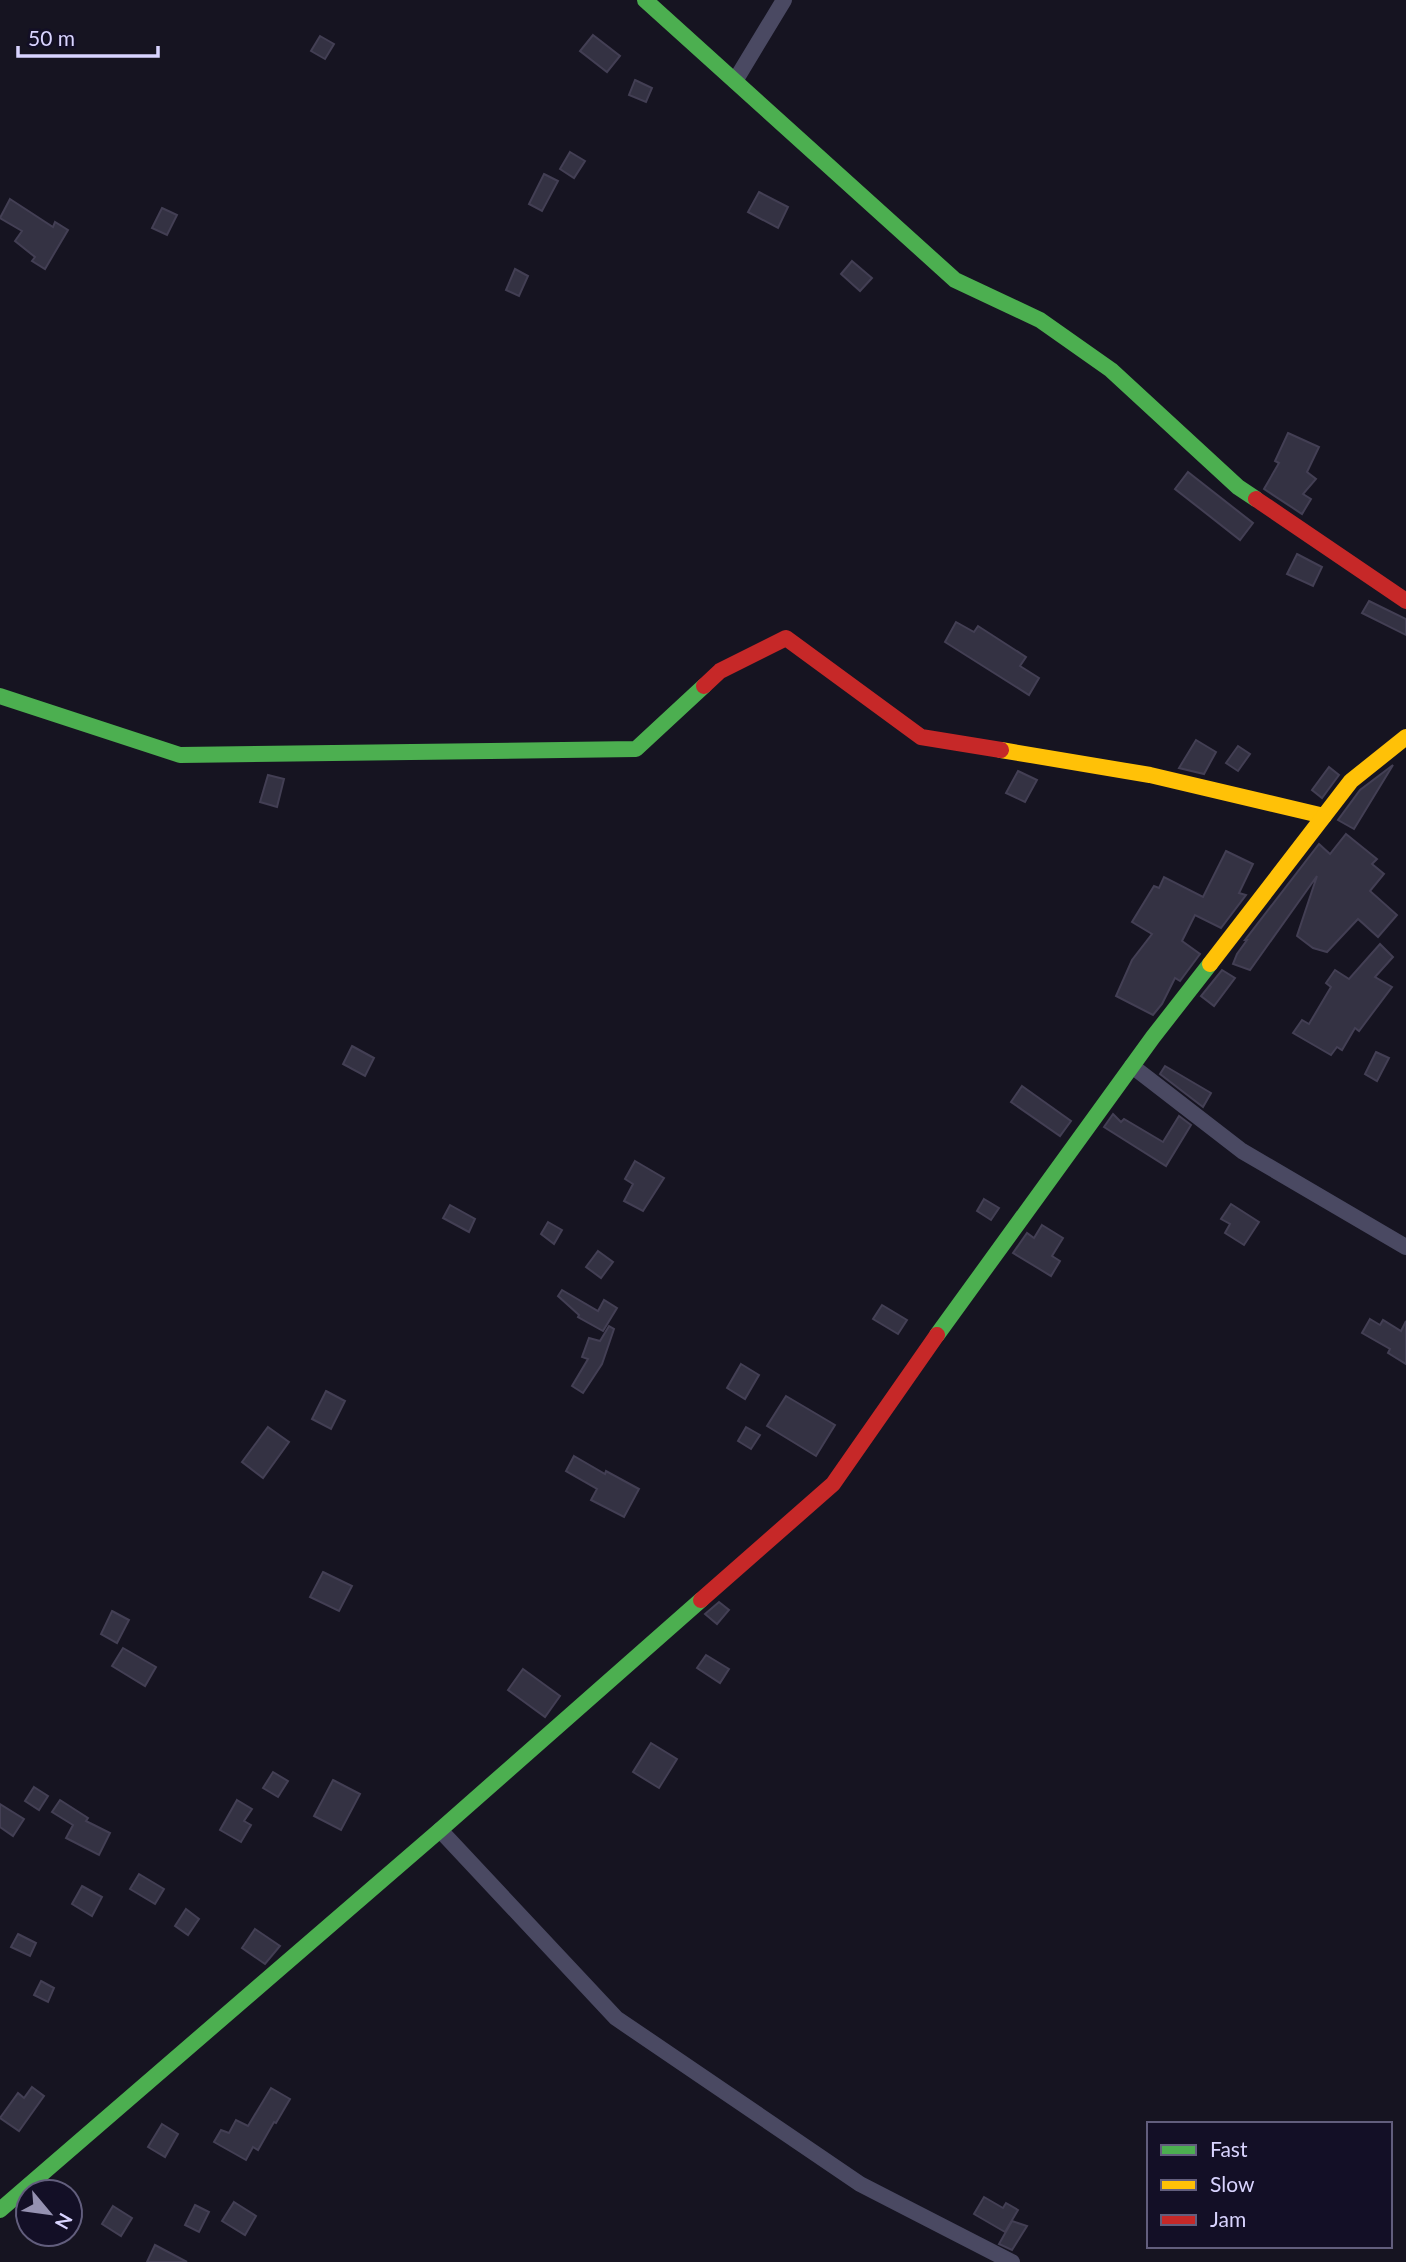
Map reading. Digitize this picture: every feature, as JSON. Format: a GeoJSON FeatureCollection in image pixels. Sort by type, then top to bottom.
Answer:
{"type":"FeatureCollection","features":[{"type":"Feature","properties":{"kind":"street"},"geometry":{"type":"LineString","coordinates":[[645,0],[955,280],[1040,320],[1111,370],[1238,486],[1406,601]]}},
{"type":"Feature","properties":{"kind":"street"},"geometry":{"type":"LineString","coordinates":[[735,81],[784,0]]}},
{"type":"Feature","properties":{"kind":"street"},"geometry":{"type":"LineString","coordinates":[[0,696],[180,755],[636,748],[720,671],[786,638],[920,737],[1150,775],[1324,816]]}},
{"type":"Feature","properties":{"kind":"street"},"geometry":{"type":"LineString","coordinates":[[0,2210],[440,1830],[833,1484],[895,1393],[1132,1066],[1351,781],[1406,737]]}},
{"type":"Feature","properties":{"kind":"street"},"geometry":{"type":"LineString","coordinates":[[1132,1066],[1242,1151],[1406,1247]]}},
{"type":"Feature","properties":{"kind":"street"},"geometry":{"type":"LineString","coordinates":[[440,1830],[616,2018],[860,2184],[1012,2262]]}},
{"type":"Feature","properties":{"kind":"building"},"geometry":{"type":"Polygon","coordinates":[[[593,35],[620,56],[607,72],[580,51],[593,35]]]}},
{"type":"Feature","properties":{"kind":"building"},"geometry":{"type":"Polygon","coordinates":[[[320,36],[334,44],[325,59],[311,51],[320,36]]]}},
{"type":"Feature","properties":{"kind":"building"},"geometry":{"type":"Polygon","coordinates":[[[635,80],[652,88],[646,102],[629,95],[635,80]]]}},
{"type":"Feature","properties":{"kind":"building"},"geometry":{"type":"Polygon","coordinates":[[[570,152],[585,161],[574,178],[560,169],[570,152]]]}},
{"type":"Feature","properties":{"kind":"building"},"geometry":{"type":"Polygon","coordinates":[[[544,174],[558,181],[542,211],[529,204],[544,174]]]}},
{"type":"Feature","properties":{"kind":"building"},"geometry":{"type":"Polygon","coordinates":[[[759,192],[788,207],[778,228],[748,212],[759,192]]]}},
{"type":"Feature","properties":{"kind":"building"},"geometry":{"type":"Polygon","coordinates":[[[10,199],[53,227],[55,222],[68,230],[45,269],[32,261],[35,257],[15,241],[22,231],[0,218],[10,199]]]}},
{"type":"Feature","properties":{"kind":"building"},"geometry":{"type":"Polygon","coordinates":[[[162,208],[177,215],[167,235],[152,228],[162,208]]]}},
{"type":"Feature","properties":{"kind":"building"},"geometry":{"type":"Polygon","coordinates":[[[852,261],[872,278],[860,291],[841,274],[852,261]]]}},
{"type":"Feature","properties":{"kind":"building"},"geometry":{"type":"Polygon","coordinates":[[[515,269],[528,276],[519,296],[506,290],[515,269]]]}},
{"type":"Feature","properties":{"kind":"building"},"geometry":{"type":"Polygon","coordinates":[[[1288,433],[1319,447],[1307,472],[1316,479],[1303,494],[1311,499],[1302,514],[1264,489],[1279,463],[1275,461],[1288,433]]]}},
{"type":"Feature","properties":{"kind":"building"},"geometry":{"type":"Polygon","coordinates":[[[1188,472],[1253,523],[1240,540],[1175,489],[1188,472]]]}},
{"type":"Feature","properties":{"kind":"building"},"geometry":{"type":"Polygon","coordinates":[[[1297,554],[1322,567],[1313,586],[1287,574],[1297,554]]]}},
{"type":"Feature","properties":{"kind":"building"},"geometry":{"type":"Polygon","coordinates":[[[1369,601],[1406,619],[1406,635],[1362,613],[1369,601]]]}},
{"type":"Feature","properties":{"kind":"building"},"geometry":{"type":"Polygon","coordinates":[[[956,622],[974,632],[978,626],[1026,657],[1020,666],[1039,678],[1029,695],[945,642],[956,622]]]}},
{"type":"Feature","properties":{"kind":"building"},"geometry":{"type":"Polygon","coordinates":[[[1196,740],[1216,752],[1204,774],[1179,768],[1196,740]]]}},
{"type":"Feature","properties":{"kind":"building"},"geometry":{"type":"Polygon","coordinates":[[[1238,746],[1250,754],[1238,771],[1226,763],[1238,746]]]}},
{"type":"Feature","properties":{"kind":"building"},"geometry":{"type":"Polygon","coordinates":[[[1393,765],[1354,829],[1338,820],[1360,790],[1393,765]]]}},
{"type":"Feature","properties":{"kind":"building"},"geometry":{"type":"Polygon","coordinates":[[[1329,767],[1339,775],[1322,798],[1312,790],[1329,767]]]}},
{"type":"Feature","properties":{"kind":"building"},"geometry":{"type":"Polygon","coordinates":[[[1018,771],[1037,780],[1025,802],[1006,793],[1018,771]]]}},
{"type":"Feature","properties":{"kind":"building"},"geometry":{"type":"Polygon","coordinates":[[[268,775],[284,779],[277,807],[260,802],[268,775]]]}},
{"type":"Feature","properties":{"kind":"building"},"geometry":{"type":"Polygon","coordinates":[[[1346,834],[1377,859],[1372,864],[1384,874],[1370,891],[1397,915],[1378,937],[1358,919],[1327,952],[1313,948],[1297,936],[1317,876],[1250,970],[1233,964],[1245,940],[1319,844],[1330,854],[1346,834]]]}},
{"type":"Feature","properties":{"kind":"building"},"geometry":{"type":"Polygon","coordinates":[[[1226,851],[1253,864],[1239,893],[1246,895],[1221,928],[1195,915],[1182,941],[1200,954],[1180,981],[1175,978],[1162,1004],[1153,1015],[1116,996],[1132,960],[1152,934],[1132,922],[1154,886],[1159,888],[1164,877],[1203,897],[1226,851]]]}},
{"type":"Feature","properties":{"kind":"building"},"geometry":{"type":"Polygon","coordinates":[[[1380,944],[1393,957],[1375,977],[1392,987],[1359,1031],[1355,1028],[1342,1050],[1337,1047],[1331,1055],[1293,1033],[1302,1020],[1309,1024],[1331,987],[1326,983],[1335,970],[1349,979],[1380,944]]]}},
{"type":"Feature","properties":{"kind":"building"},"geometry":{"type":"Polygon","coordinates":[[[1222,970],[1235,978],[1214,1006],[1201,996],[1222,970]]]}},
{"type":"Feature","properties":{"kind":"building"},"geometry":{"type":"Polygon","coordinates":[[[352,1046],[374,1058],[365,1076],[343,1064],[352,1046]]]}},
{"type":"Feature","properties":{"kind":"building"},"geometry":{"type":"Polygon","coordinates":[[[1376,1052],[1389,1058],[1377,1081],[1365,1074],[1376,1052]]]}},
{"type":"Feature","properties":{"kind":"building"},"geometry":{"type":"Polygon","coordinates":[[[1165,1066],[1211,1093],[1203,1107],[1160,1074],[1165,1066]]]}},
{"type":"Feature","properties":{"kind":"building"},"geometry":{"type":"Polygon","coordinates":[[[1022,1086],[1071,1121],[1060,1136],[1011,1102],[1022,1086]]]}},
{"type":"Feature","properties":{"kind":"building"},"geometry":{"type":"Polygon","coordinates":[[[1113,1114],[1121,1122],[1124,1119],[1163,1142],[1179,1116],[1191,1125],[1166,1166],[1104,1127],[1113,1114]]]}},
{"type":"Feature","properties":{"kind":"building"},"geometry":{"type":"Polygon","coordinates":[[[635,1161],[664,1178],[643,1211],[624,1201],[633,1184],[625,1179],[635,1161]]]}},
{"type":"Feature","properties":{"kind":"building"},"geometry":{"type":"Polygon","coordinates":[[[984,1199],[999,1208],[991,1220],[977,1211],[984,1199]]]}},
{"type":"Feature","properties":{"kind":"building"},"geometry":{"type":"Polygon","coordinates":[[[1231,1204],[1259,1222],[1244,1245],[1225,1233],[1230,1224],[1221,1219],[1231,1204]]]}},
{"type":"Feature","properties":{"kind":"building"},"geometry":{"type":"Polygon","coordinates":[[[450,1205],[475,1219],[469,1232],[443,1218],[450,1205]]]}},
{"type":"Feature","properties":{"kind":"building"},"geometry":{"type":"Polygon","coordinates":[[[548,1222],[562,1230],[554,1244],[541,1234],[548,1222]]]}},
{"type":"Feature","properties":{"kind":"building"},"geometry":{"type":"Polygon","coordinates":[[[1042,1225],[1063,1238],[1052,1256],[1060,1261],[1051,1276],[1013,1253],[1027,1233],[1034,1238],[1042,1225]]]}},
{"type":"Feature","properties":{"kind":"building"},"geometry":{"type":"Polygon","coordinates":[[[598,1251],[613,1262],[601,1278],[586,1267],[598,1251]]]}},
{"type":"Feature","properties":{"kind":"building"},"geometry":{"type":"Polygon","coordinates":[[[562,1290],[598,1311],[604,1300],[617,1308],[603,1331],[578,1317],[579,1315],[558,1296],[562,1290]]]}},
{"type":"Feature","properties":{"kind":"building"},"geometry":{"type":"Polygon","coordinates":[[[882,1305],[907,1320],[898,1334],[873,1319],[882,1305]]]}},
{"type":"Feature","properties":{"kind":"building"},"geometry":{"type":"Polygon","coordinates":[[[1370,1319],[1380,1325],[1383,1320],[1401,1331],[1406,1321],[1406,1364],[1388,1353],[1390,1349],[1362,1333],[1370,1319]]]}},
{"type":"Feature","properties":{"kind":"building"},"geometry":{"type":"Polygon","coordinates":[[[609,1326],[614,1329],[602,1364],[583,1393],[572,1386],[588,1359],[582,1357],[589,1338],[600,1341],[609,1326]]]}},
{"type":"Feature","properties":{"kind":"building"},"geometry":{"type":"Polygon","coordinates":[[[741,1364],[759,1375],[745,1399],[727,1388],[741,1364]]]}},
{"type":"Feature","properties":{"kind":"building"},"geometry":{"type":"Polygon","coordinates":[[[326,1391],[345,1401],[331,1429],[312,1419],[326,1391]]]}},
{"type":"Feature","properties":{"kind":"building"},"geometry":{"type":"Polygon","coordinates":[[[786,1396],[835,1425],[816,1456],[767,1426],[786,1396]]]}},
{"type":"Feature","properties":{"kind":"building"},"geometry":{"type":"Polygon","coordinates":[[[268,1427],[289,1442],[263,1478],[242,1462],[268,1427]]]}},
{"type":"Feature","properties":{"kind":"building"},"geometry":{"type":"Polygon","coordinates":[[[746,1427],[760,1435],[751,1449],[738,1441],[746,1427]]]}},
{"type":"Feature","properties":{"kind":"building"},"geometry":{"type":"Polygon","coordinates":[[[574,1456],[639,1489],[624,1517],[591,1500],[597,1489],[566,1471],[574,1456]]]}},
{"type":"Feature","properties":{"kind":"building"},"geometry":{"type":"Polygon","coordinates":[[[323,1572],[352,1586],[339,1611],[310,1597],[323,1572]]]}},
{"type":"Feature","properties":{"kind":"building"},"geometry":{"type":"Polygon","coordinates":[[[719,1602],[729,1610],[717,1624],[705,1614],[719,1602]]]}},
{"type":"Feature","properties":{"kind":"building"},"geometry":{"type":"Polygon","coordinates":[[[112,1611],[129,1620],[117,1643],[101,1634],[112,1611]]]}},
{"type":"Feature","properties":{"kind":"building"},"geometry":{"type":"Polygon","coordinates":[[[123,1648],[156,1667],[145,1686],[112,1666],[123,1648]]]}},
{"type":"Feature","properties":{"kind":"building"},"geometry":{"type":"Polygon","coordinates":[[[706,1655],[729,1669],[720,1683],[697,1668],[706,1655]]]}},
{"type":"Feature","properties":{"kind":"building"},"geometry":{"type":"Polygon","coordinates":[[[523,1669],[560,1696],[545,1717],[508,1690],[523,1669]]]}},
{"type":"Feature","properties":{"kind":"building"},"geometry":{"type":"Polygon","coordinates":[[[651,1743],[677,1759],[659,1788],[633,1772],[651,1743]]]}},
{"type":"Feature","properties":{"kind":"building"},"geometry":{"type":"Polygon","coordinates":[[[273,1772],[288,1781],[278,1797],[263,1788],[273,1772]]]}},
{"type":"Feature","properties":{"kind":"building"},"geometry":{"type":"Polygon","coordinates":[[[333,1780],[360,1794],[341,1830],[314,1816],[333,1780]]]}},
{"type":"Feature","properties":{"kind":"building"},"geometry":{"type":"Polygon","coordinates":[[[34,1787],[48,1796],[39,1810],[25,1801],[34,1787]]]}},
{"type":"Feature","properties":{"kind":"building"},"geometry":{"type":"Polygon","coordinates":[[[60,1800],[88,1818],[86,1821],[110,1833],[99,1855],[66,1838],[73,1825],[52,1812],[60,1800]]]}},
{"type":"Feature","properties":{"kind":"building"},"geometry":{"type":"Polygon","coordinates":[[[237,1800],[252,1809],[244,1821],[251,1825],[241,1842],[220,1830],[237,1800]]]}},
{"type":"Feature","properties":{"kind":"building"},"geometry":{"type":"Polygon","coordinates":[[[0,1804],[24,1819],[13,1836],[0,1827],[0,1804]]]}},
{"type":"Feature","properties":{"kind":"building"},"geometry":{"type":"Polygon","coordinates":[[[139,1874],[164,1889],[155,1904],[130,1889],[139,1874]]]}},
{"type":"Feature","properties":{"kind":"building"},"geometry":{"type":"Polygon","coordinates":[[[82,1886],[102,1897],[92,1916],[72,1904],[82,1886]]]}},
{"type":"Feature","properties":{"kind":"building"},"geometry":{"type":"Polygon","coordinates":[[[186,1909],[199,1919],[188,1935],[175,1926],[186,1909]]]}},
{"type":"Feature","properties":{"kind":"building"},"geometry":{"type":"Polygon","coordinates":[[[255,1929],[280,1946],[265,1964],[242,1948],[255,1929]]]}},
{"type":"Feature","properties":{"kind":"building"},"geometry":{"type":"Polygon","coordinates":[[[18,1934],[36,1943],[30,1956],[11,1947],[18,1934]]]}},
{"type":"Feature","properties":{"kind":"building"},"geometry":{"type":"Polygon","coordinates":[[[41,1981],[54,1988],[48,2002],[34,1995],[41,1981]]]}},
{"type":"Feature","properties":{"kind":"building"},"geometry":{"type":"Polygon","coordinates":[[[32,2087],[44,2096],[19,2131],[0,2118],[18,2093],[24,2098],[32,2087]]]}},
{"type":"Feature","properties":{"kind":"building"},"geometry":{"type":"Polygon","coordinates":[[[271,2088],[290,2099],[258,2150],[253,2147],[246,2160],[214,2142],[221,2130],[229,2133],[236,2120],[248,2126],[271,2088]]]}},
{"type":"Feature","properties":{"kind":"building"},"geometry":{"type":"Polygon","coordinates":[[[162,2124],[178,2134],[165,2157],[148,2147],[162,2124]]]}},
{"type":"Feature","properties":{"kind":"building"},"geometry":{"type":"Polygon","coordinates":[[[984,2197],[1003,2208],[1006,2203],[1018,2210],[1005,2232],[974,2214],[984,2197]]]}},
{"type":"Feature","properties":{"kind":"building"},"geometry":{"type":"Polygon","coordinates":[[[234,2202],[256,2216],[245,2235],[222,2221],[234,2202]]]}},
{"type":"Feature","properties":{"kind":"building"},"geometry":{"type":"Polygon","coordinates":[[[195,2205],[209,2212],[199,2232],[185,2225],[195,2205]]]}},
{"type":"Feature","properties":{"kind":"building"},"geometry":{"type":"Polygon","coordinates":[[[113,2206],[132,2218],[121,2236],[102,2224],[113,2206]]]}},
{"type":"Feature","properties":{"kind":"building"},"geometry":{"type":"Polygon","coordinates":[[[1012,2221],[1027,2226],[1012,2250],[999,2244],[1012,2221]]]}},
{"type":"Feature","properties":{"kind":"building"},"geometry":{"type":"Polygon","coordinates":[[[155,2245],[187,2262],[147,2262],[155,2245]]]}},
{"type":"Feature","properties":{"kind":"traffic: fast"},"geometry":{"type":"LineString","coordinates":[[645,0],[955,280],[1040,320],[1111,370],[1238,487],[1256,499]]}},
{"type":"Feature","properties":{"kind":"traffic: fast"},"geometry":{"type":"LineString","coordinates":[[0,696],[180,755],[636,749],[704,686]]}},
{"type":"Feature","properties":{"kind":"traffic: fast"},"geometry":{"type":"LineString","coordinates":[[937,1335],[1153,1037],[1210,964]]}},
{"type":"Feature","properties":{"kind":"traffic: fast"},"geometry":{"type":"LineString","coordinates":[[0,2210],[440,1830],[701,1600]]}},
{"type":"Feature","properties":{"kind":"traffic: slow"},"geometry":{"type":"LineString","coordinates":[[1210,964],[1351,781],[1406,737]]}},
{"type":"Feature","properties":{"kind":"traffic: slow"},"geometry":{"type":"LineString","coordinates":[[1001,750],[1150,775],[1324,816]]}},
{"type":"Feature","properties":{"kind":"traffic: jam"},"geometry":{"type":"LineString","coordinates":[[1256,499],[1406,601]]}},
{"type":"Feature","properties":{"kind":"traffic: jam"},"geometry":{"type":"LineString","coordinates":[[704,686],[720,671],[786,638],[921,737],[1001,750]]}},
{"type":"Feature","properties":{"kind":"traffic: jam"},"geometry":{"type":"LineString","coordinates":[[701,1600],[833,1484],[937,1335]]}}]}
